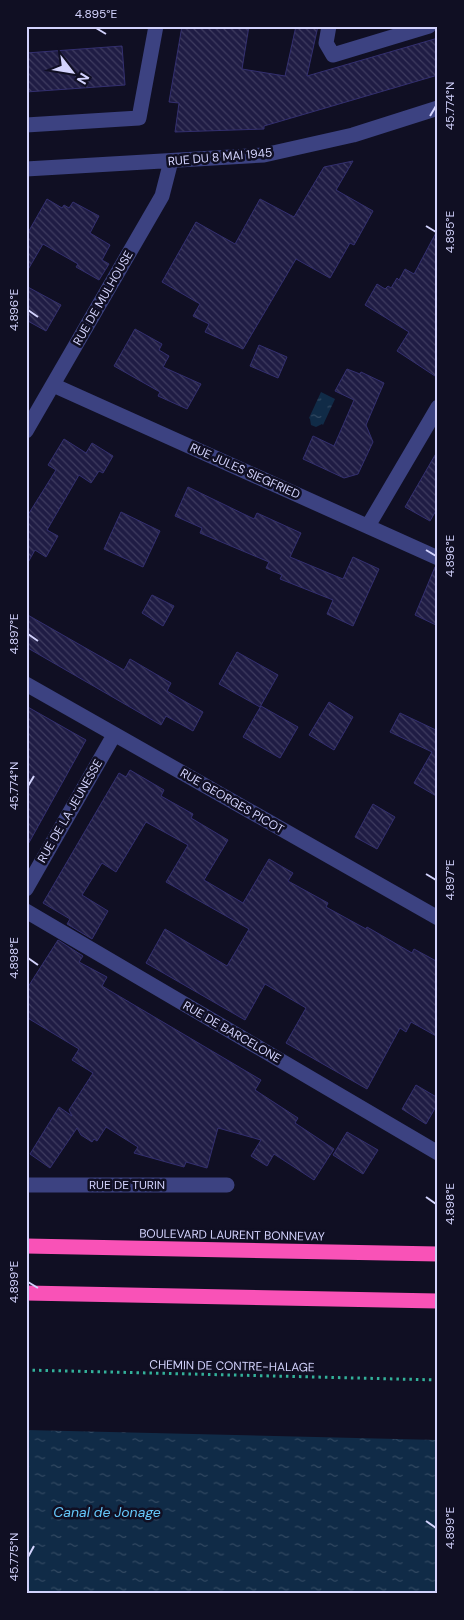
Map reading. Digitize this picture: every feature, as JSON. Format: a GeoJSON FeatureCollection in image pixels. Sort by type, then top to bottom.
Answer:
{"type":"FeatureCollection","features":[{"type":"Feature","properties":{"kind":"highway","name":"BOULEVARD LAURENT BONNEVAY"},"geometry":{"type":"LineString","coordinates":[[26,1246],[438,1254]]}},
{"type":"Feature","properties":{"kind":"highway"},"geometry":{"type":"LineString","coordinates":[[26,1293],[438,1301]]}},
{"type":"Feature","properties":{"kind":"street"},"geometry":{"type":"LineString","coordinates":[[26,125],[139,118],[156,26]]}},
{"type":"Feature","properties":{"kind":"street"},"geometry":{"type":"LineString","coordinates":[[330,26],[326,43],[333,55],[429,26]]}},
{"type":"Feature","properties":{"kind":"street","name":"RUE DU 8 MAI 1945"},"geometry":{"type":"LineString","coordinates":[[26,169],[264,155],[353,135],[438,108]]}},
{"type":"Feature","properties":{"kind":"street","name":"RUE DE MULHOUSE"},"geometry":{"type":"LineString","coordinates":[[26,431],[162,196],[171,161]]}},
{"type":"Feature","properties":{"kind":"street","name":"RUE JULES SIEGFRIED"},"geometry":{"type":"LineString","coordinates":[[53,385],[438,558]]}},
{"type":"Feature","properties":{"kind":"street"},"geometry":{"type":"LineString","coordinates":[[368,526],[438,407]]}},
{"type":"Feature","properties":{"kind":"street","name":"RUE GEORGES PICOT"},"geometry":{"type":"LineString","coordinates":[[26,684],[438,918]]}},
{"type":"Feature","properties":{"kind":"street","name":"RUE DE LA JEUNESSE"},"geometry":{"type":"LineString","coordinates":[[26,888],[114,735]]}},
{"type":"Feature","properties":{"kind":"street","name":"RUE DE BARCELONE"},"geometry":{"type":"LineString","coordinates":[[26,911],[438,1153]]}},
{"type":"Feature","properties":{"kind":"street","name":"RUE DE TURIN"},"geometry":{"type":"LineString","coordinates":[[26,1185],[227,1184]]}},
{"type":"Feature","properties":{"kind":"path","name":"CHEMIN DE CONTRE-HALAGE"},"geometry":{"type":"LineString","coordinates":[[26,1370],[438,1380]]}},
{"type":"Feature","properties":{"kind":"water"},"geometry":{"type":"Polygon","coordinates":[[[321,392],[335,399],[323,425],[316,427],[311,425],[309,418],[321,392]]]}},
{"type":"Feature","properties":{"kind":"water","name":"Canal de Jonage"},"geometry":{"type":"Polygon","coordinates":[[[26,1430],[438,1440],[438,1594],[26,1594],[26,1430]]]}},
{"type":"Feature","properties":{"kind":"building"},"geometry":{"type":"Polygon","coordinates":[[[182,26],[249,26],[242,69],[285,76],[296,26],[318,26],[307,76],[438,38],[438,75],[264,126],[264,129],[175,132],[179,103],[169,102],[182,26]]]}},
{"type":"Feature","properties":{"kind":"building"},"geometry":{"type":"Polygon","coordinates":[[[122,46],[125,85],[26,92],[26,53],[122,46]]]}},
{"type":"Feature","properties":{"kind":"building"},"geometry":{"type":"Polygon","coordinates":[[[353,161],[336,190],[373,211],[354,245],[350,243],[330,278],[296,259],[243,349],[205,332],[209,324],[193,316],[200,304],[162,282],[196,222],[235,244],[260,199],[294,217],[324,167],[353,161]]]}},
{"type":"Feature","properties":{"kind":"building"},"geometry":{"type":"Polygon","coordinates":[[[47,199],[62,208],[64,205],[69,208],[73,202],[99,216],[90,233],[110,245],[102,260],[109,264],[99,280],[76,267],[78,264],[43,244],[26,273],[26,236],[47,199]]]}},
{"type":"Feature","properties":{"kind":"building"},"geometry":{"type":"Polygon","coordinates":[[[438,229],[438,378],[397,351],[409,332],[365,305],[377,284],[385,289],[388,286],[391,288],[397,278],[399,280],[405,269],[414,274],[438,229]]]}},
{"type":"Feature","properties":{"kind":"building"},"geometry":{"type":"Polygon","coordinates":[[[26,286],[61,305],[46,331],[26,320],[26,286]]]}},
{"type":"Feature","properties":{"kind":"building"},"geometry":{"type":"Polygon","coordinates":[[[135,329],[162,344],[159,350],[169,356],[163,367],[201,384],[187,409],[158,396],[160,392],[114,366],[135,329]]]}},
{"type":"Feature","properties":{"kind":"building"},"geometry":{"type":"Polygon","coordinates":[[[259,345],[287,357],[278,378],[250,366],[259,345]]]}},
{"type":"Feature","properties":{"kind":"building"},"geometry":{"type":"Polygon","coordinates":[[[347,369],[360,374],[361,372],[384,383],[366,425],[373,442],[358,474],[344,478],[303,459],[313,436],[334,446],[354,400],[335,391],[347,369]]]}},
{"type":"Feature","properties":{"kind":"building"},"geometry":{"type":"Polygon","coordinates":[[[64,439],[86,453],[92,443],[113,456],[103,473],[99,471],[91,483],[79,475],[47,530],[58,536],[46,557],[35,550],[26,566],[26,518],[56,470],[48,465],[64,439]]]}},
{"type":"Feature","properties":{"kind":"building"},"geometry":{"type":"Polygon","coordinates":[[[438,450],[438,507],[430,521],[405,507],[438,450]]]}},
{"type":"Feature","properties":{"kind":"building"},"geometry":{"type":"Polygon","coordinates":[[[188,487],[254,519],[257,513],[301,533],[290,557],[343,579],[353,557],[379,569],[353,626],[327,614],[333,600],[280,579],[282,575],[266,568],[269,562],[200,533],[202,528],[175,516],[188,487]]]}},
{"type":"Feature","properties":{"kind":"building"},"geometry":{"type":"Polygon","coordinates":[[[121,512],[160,531],[143,567],[104,549],[121,512]]]}},
{"type":"Feature","properties":{"kind":"building"},"geometry":{"type":"Polygon","coordinates":[[[435,567],[438,567],[438,626],[415,615],[435,567]]]}},
{"type":"Feature","properties":{"kind":"building"},"geometry":{"type":"Polygon","coordinates":[[[152,595],[174,606],[163,626],[142,613],[152,595]]]}},
{"type":"Feature","properties":{"kind":"building"},"geometry":{"type":"Polygon","coordinates":[[[26,614],[124,670],[130,659],[171,683],[167,691],[203,712],[193,731],[166,716],[161,725],[26,647],[26,614]]]}},
{"type":"Feature","properties":{"kind":"building"},"geometry":{"type":"Polygon","coordinates":[[[237,652],[278,675],[260,707],[219,684],[237,652]]]}},
{"type":"Feature","properties":{"kind":"building"},"geometry":{"type":"Polygon","coordinates":[[[329,702],[353,717],[334,750],[309,735],[329,702]]]}},
{"type":"Feature","properties":{"kind":"building"},"geometry":{"type":"Polygon","coordinates":[[[26,706],[86,740],[26,848],[26,706]]]}},
{"type":"Feature","properties":{"kind":"building"},"geometry":{"type":"Polygon","coordinates":[[[261,706],[298,727],[280,758],[243,737],[261,706]]]}},
{"type":"Feature","properties":{"kind":"building"},"geometry":{"type":"Polygon","coordinates":[[[400,713],[438,731],[438,797],[414,783],[432,752],[390,732],[400,713]]]}},
{"type":"Feature","properties":{"kind":"building"},"geometry":{"type":"Polygon","coordinates":[[[130,770],[164,790],[161,796],[193,814],[191,818],[228,840],[204,880],[243,903],[269,859],[293,873],[288,881],[328,903],[326,907],[366,929],[367,927],[412,953],[414,949],[438,962],[438,1037],[411,1022],[406,1032],[400,1028],[367,1089],[286,1043],[306,1008],[265,984],[245,1020],[146,963],[165,929],[227,966],[249,929],[166,882],[188,845],[146,822],[116,872],[102,863],[82,895],[108,911],[92,939],[67,924],[70,919],[43,903],[119,773],[126,777],[130,770]]]}},
{"type":"Feature","properties":{"kind":"building"},"geometry":{"type":"Polygon","coordinates":[[[373,804],[395,817],[377,849],[355,837],[373,804]]]}},
{"type":"Feature","properties":{"kind":"building"},"geometry":{"type":"Polygon","coordinates":[[[58,940],[83,956],[79,962],[107,977],[102,986],[261,1080],[255,1090],[298,1118],[295,1123],[334,1149],[314,1180],[274,1154],[267,1166],[251,1156],[261,1140],[218,1128],[207,1168],[186,1162],[184,1167],[134,1153],[138,1147],[106,1127],[97,1141],[94,1139],[92,1142],[81,1135],[77,1128],[50,1168],[30,1154],[59,1107],[72,1116],[69,1110],[93,1073],[72,1060],[79,1049],[26,1017],[26,990],[58,940]]]}},
{"type":"Feature","properties":{"kind":"building"},"geometry":{"type":"Polygon","coordinates":[[[416,1085],[438,1098],[438,1103],[426,1124],[402,1109],[416,1085]]]}},
{"type":"Feature","properties":{"kind":"building"},"geometry":{"type":"Polygon","coordinates":[[[347,1132],[378,1150],[363,1174],[333,1155],[347,1132]]]}}]}
